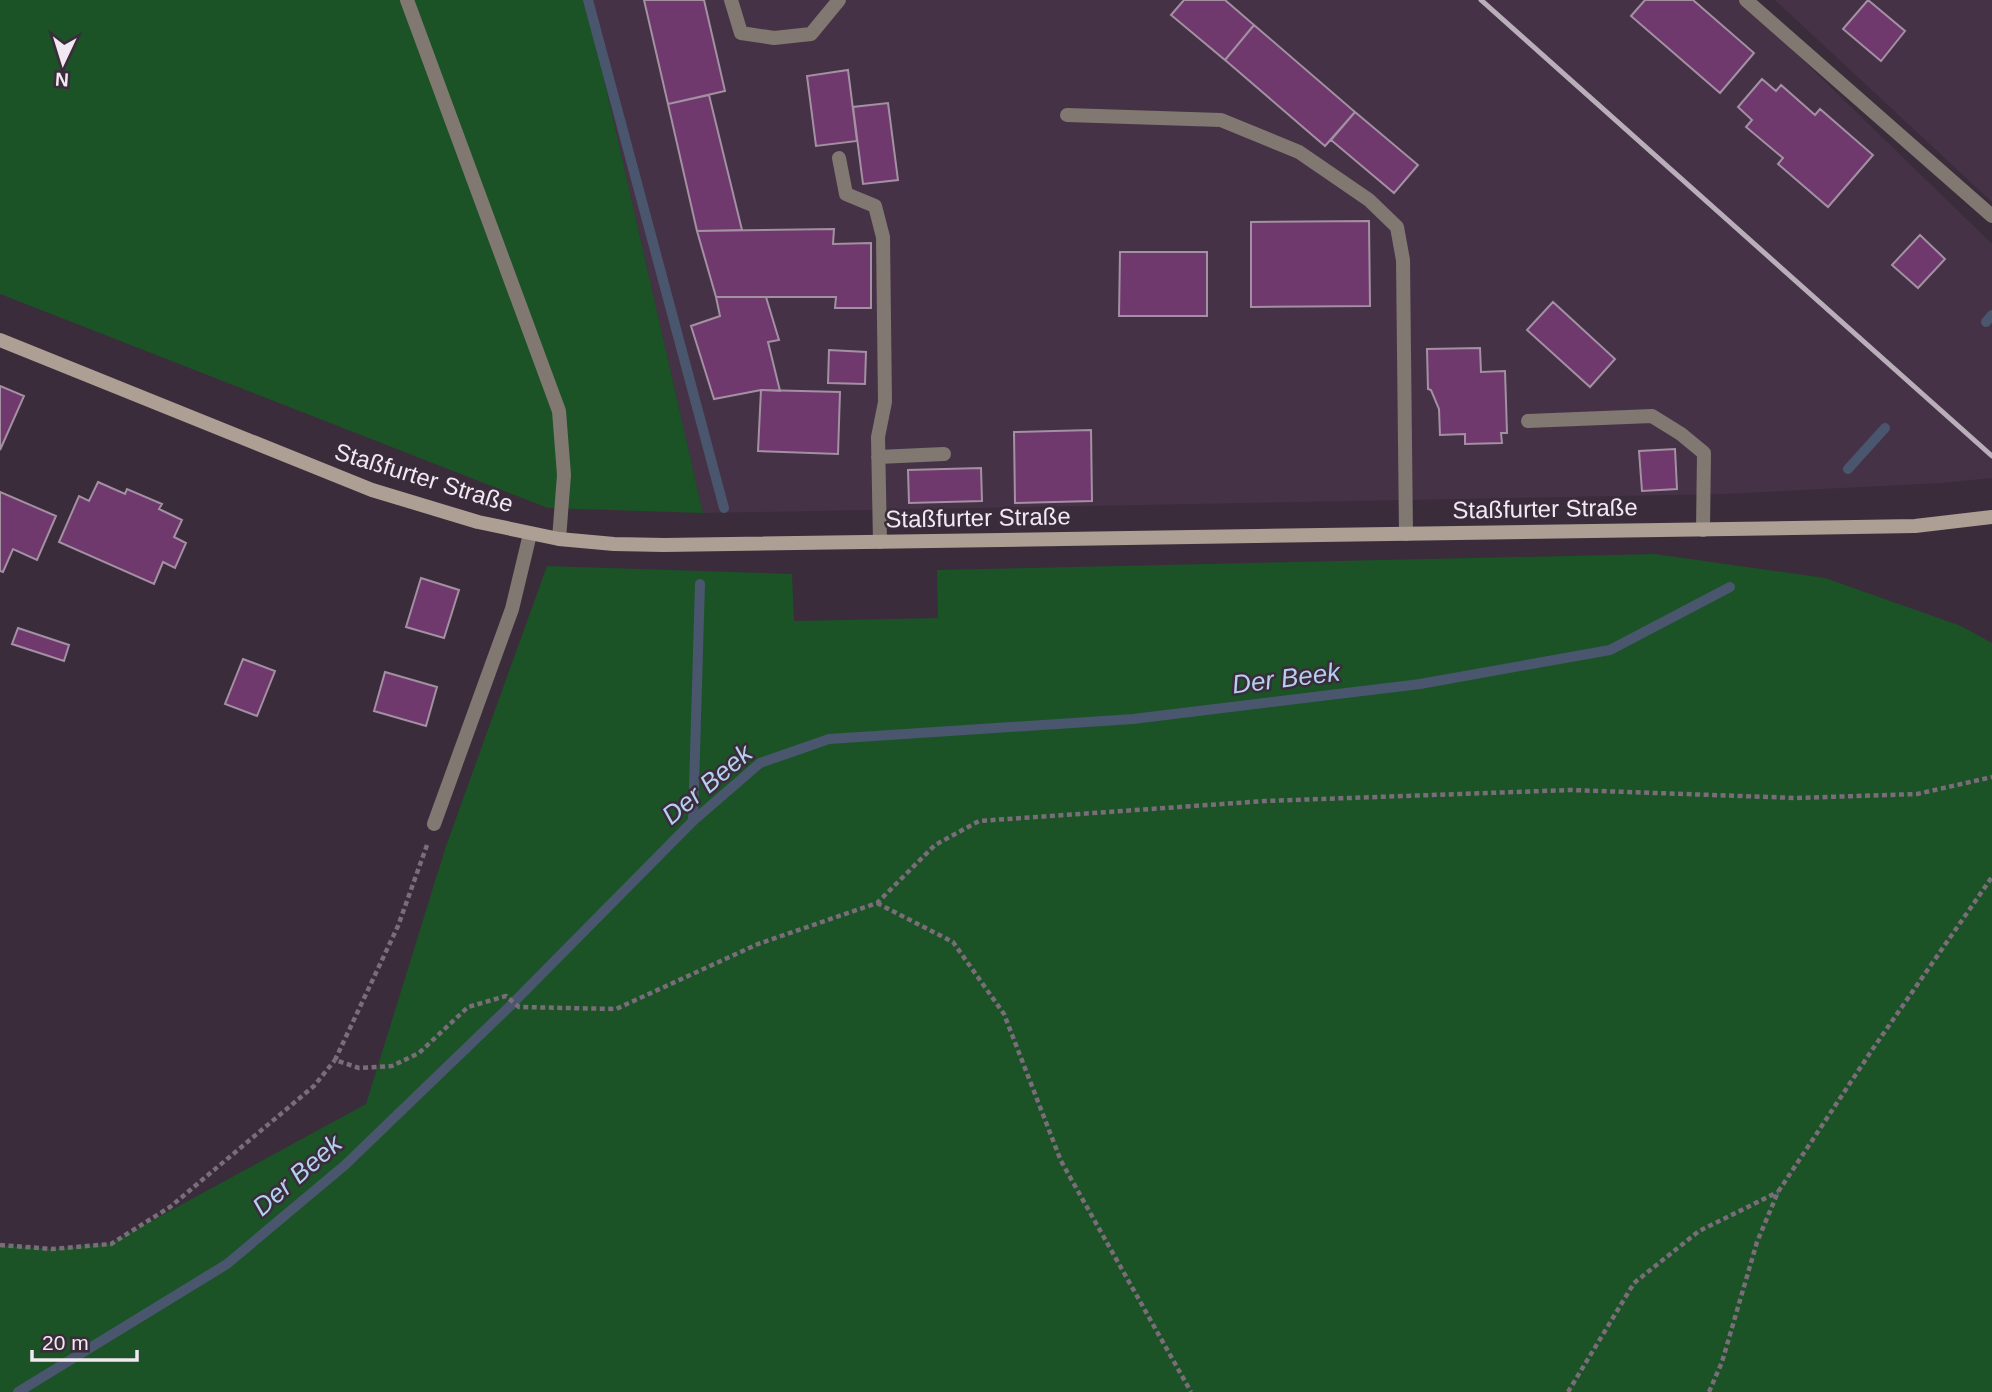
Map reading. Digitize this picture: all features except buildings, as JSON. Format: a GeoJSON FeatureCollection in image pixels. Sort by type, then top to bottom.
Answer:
{"type":"FeatureCollection","features":[{"type":"Feature","properties":{"kind":"main road","name":"Staßfurter Straße"},"geometry":{"type":"LineString","coordinates":[[0,340],[372,490],[424,508],[559,539],[664,545],[1703,530],[1916,526],[1992,517]]}},
{"type":"Feature","properties":{"kind":"street"},"geometry":{"type":"LineString","coordinates":[[407,0],[559,411],[564,475],[559,539]]}},
{"type":"Feature","properties":{"kind":"street"},"geometry":{"type":"LineString","coordinates":[[731,0],[741,33],[774,38],[811,34],[839,0]]}},
{"type":"Feature","properties":{"kind":"street"},"geometry":{"type":"LineString","coordinates":[[1746,0],[1992,216]]}},
{"type":"Feature","properties":{"kind":"street"},"geometry":{"type":"LineString","coordinates":[[1067,115],[1221,120],[1300,152],[1369,200],[1397,227],[1403,260],[1406,534]]}},
{"type":"Feature","properties":{"kind":"street"},"geometry":{"type":"LineString","coordinates":[[839,158],[846,194],[875,206],[883,237],[885,402],[878,437],[880,542]]}},
{"type":"Feature","properties":{"kind":"street"},"geometry":{"type":"LineString","coordinates":[[1528,421],[1652,416],[1681,434],[1704,453],[1703,530]]}},
{"type":"Feature","properties":{"kind":"street"},"geometry":{"type":"LineString","coordinates":[[878,457],[944,454]]}},
{"type":"Feature","properties":{"kind":"street"},"geometry":{"type":"LineString","coordinates":[[434,824],[512,609],[530,534]]}},
{"type":"Feature","properties":{"kind":"path"},"geometry":{"type":"LineString","coordinates":[[335,1060],[359,1068],[392,1066],[419,1053],[468,1007],[506,996],[519,1007],[616,1009],[758,944],[877,903],[935,845],[979,821],[1265,801],[1571,790],[1797,799],[1917,794],[1992,777]]}},
{"type":"Feature","properties":{"kind":"path"},"geometry":{"type":"LineString","coordinates":[[0,1245],[52,1249],[111,1244],[170,1207],[314,1086],[335,1060],[398,926],[434,824]]}},
{"type":"Feature","properties":{"kind":"path"},"geometry":{"type":"LineString","coordinates":[[1709,1392],[1722,1362],[1757,1242],[1779,1192],[1872,1050],[1992,877]]}},
{"type":"Feature","properties":{"kind":"path"},"geometry":{"type":"LineString","coordinates":[[877,903],[953,942],[1004,1014],[1061,1160],[1191,1392]]}},
{"type":"Feature","properties":{"kind":"path"},"geometry":{"type":"LineString","coordinates":[[1568,1392],[1634,1283],[1699,1231],[1779,1192]]}},
{"type":"Feature","properties":{"kind":"shaded area"},"geometry":{"type":"Polygon","coordinates":[[[586,0],[1741,0],[1992,244],[1992,478],[1725,494],[703,513],[586,0]]]}},
{"type":"Feature","properties":{"kind":"shaded area"},"geometry":{"type":"Polygon","coordinates":[[[1775,0],[1992,0],[1992,202],[1775,0]]]}},
{"type":"Feature","properties":{"kind":"green space"},"geometry":{"type":"Polygon","coordinates":[[[0,0],[586,0],[703,513],[548,508],[0,294],[0,0]]]}},
{"type":"Feature","properties":{"kind":"green space"},"geometry":{"type":"Polygon","coordinates":[[[1655,554],[1825,578],[1961,626],[1992,643],[1992,1392],[0,1392],[0,1245],[52,1249],[111,1243],[366,1104],[446,846],[547,566],[792,574],[794,621],[938,618],[937,570],[1655,554]]]}},
{"type":"Feature","properties":{"kind":"waterway"},"geometry":{"type":"LineString","coordinates":[[588,0],[724,508]]}},
{"type":"Feature","properties":{"kind":"waterway","name":"Der Beek"},"geometry":{"type":"LineString","coordinates":[[1986,322],[1992,315]]}},
{"type":"Feature","properties":{"kind":"waterway","name":"Der Beek"},"geometry":{"type":"LineString","coordinates":[[1848,469],[1885,428]]}},
{"type":"Feature","properties":{"kind":"waterway"},"geometry":{"type":"LineString","coordinates":[[693,821],[700,584]]}},
{"type":"Feature","properties":{"kind":"waterway","name":"Der Beek"},"geometry":{"type":"LineString","coordinates":[[18,1392],[227,1264],[345,1165],[509,1007],[693,821],[760,763],[829,739],[1133,719],[1420,684],[1610,650],[1730,587]]}},
{"type":"Feature","properties":{"kind":"railway"},"geometry":{"type":"LineString","coordinates":[[1481,0],[1992,456]]}}]}
